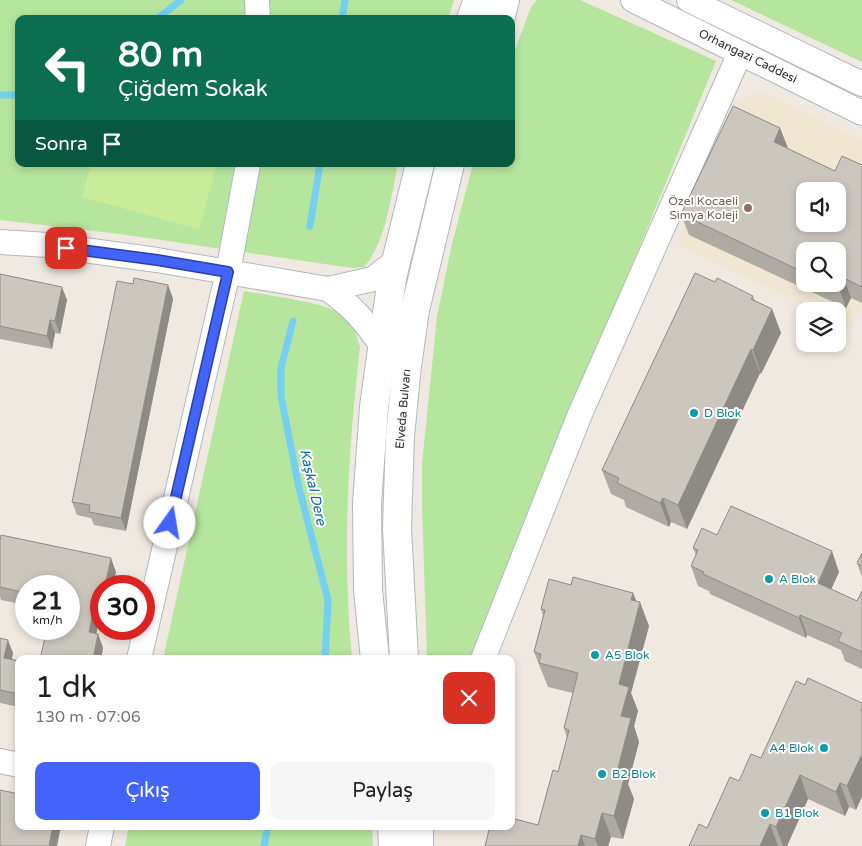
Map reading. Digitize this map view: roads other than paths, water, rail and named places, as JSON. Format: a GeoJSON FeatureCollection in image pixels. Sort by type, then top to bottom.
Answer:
{"type":"FeatureCollection","features":[{"type":"Feature","properties":{"kind":"main road"},"geometry":{"type":"LineString","coordinates":[[472,15],[478,0]]}},
{"type":"Feature","properties":{"kind":"main road"},"geometry":{"type":"LineString","coordinates":[[501,15],[506,0]]}},
{"type":"Feature","properties":{"kind":"main road"},"geometry":{"type":"LineString","coordinates":[[375,655],[368,590],[367,503],[374,407],[396,261],[419,167]]}},
{"type":"Feature","properties":{"kind":"main road","name":"Elveda Bulvarı"},"geometry":{"type":"LineString","coordinates":[[404,655],[397,528],[400,436],[415,310],[449,167]]}},
{"type":"Feature","properties":{"kind":"main road"},"geometry":{"type":"LineString","coordinates":[[392,830],[393,846]]}},
{"type":"Feature","properties":{"kind":"street"},"geometry":{"type":"LineString","coordinates":[[257,0],[258,15]]}},
{"type":"Feature","properties":{"kind":"street","name":"Orhangazi Caddesi"},"geometry":{"type":"LineString","coordinates":[[633,0],[862,113]]}},
{"type":"Feature","properties":{"kind":"street","name":"Orhangazi Caddesi"},"geometry":{"type":"LineString","coordinates":[[689,0],[862,84]]}},
{"type":"Feature","properties":{"kind":"street"},"geometry":{"type":"LineString","coordinates":[[486,655],[580,414],[740,52]]}},
{"type":"Feature","properties":{"kind":"street"},"geometry":{"type":"LineString","coordinates":[[140,655],[228,272],[247,167]]}},
{"type":"Feature","properties":{"kind":"street"},"geometry":{"type":"LineString","coordinates":[[0,242],[57,247],[157,260],[328,289],[373,279],[396,261]]}},
{"type":"Feature","properties":{"kind":"street"},"geometry":{"type":"LineString","coordinates":[[328,289],[349,305],[367,324],[382,346]]}},
{"type":"Feature","properties":{"kind":"street"},"geometry":{"type":"LineString","coordinates":[[0,761],[15,764]]}},
{"type":"Feature","properties":{"kind":"street"},"geometry":{"type":"LineString","coordinates":[[98,846],[101,830]]}},
{"type":"Feature","properties":{"kind":"waterway"},"geometry":{"type":"LineString","coordinates":[[162,15],[181,0]]}},
{"type":"Feature","properties":{"kind":"waterway","name":"Kaşkal Dere"},"geometry":{"type":"LineString","coordinates":[[343,15],[345,0]]}},
{"type":"Feature","properties":{"kind":"waterway"},"geometry":{"type":"LineString","coordinates":[[0,95],[15,95]]}},
{"type":"Feature","properties":{"kind":"waterway","name":"Kaşkal Dere"},"geometry":{"type":"LineString","coordinates":[[310,226],[320,167]]}},
{"type":"Feature","properties":{"kind":"waterway","name":"Kaşkal Dere"},"geometry":{"type":"LineString","coordinates":[[293,321],[281,368],[281,396],[299,488],[328,600],[325,655]]}},
{"type":"Feature","properties":{"kind":"waterway","name":"Kaşkal Dere"},"geometry":{"type":"LineString","coordinates":[[264,846],[267,830]]}},
{"type":"Feature","properties":{"kind":"place","name":"Özel Kocaeli Simya Koleji"},"geometry":{"type":"Point","coordinates":[748,208]}},
{"type":"Feature","properties":{"kind":"place","name":"D Blok"},"geometry":{"type":"Point","coordinates":[694,413]}},
{"type":"Feature","properties":{"kind":"place","name":"A Blok"},"geometry":{"type":"Point","coordinates":[769,579]}},
{"type":"Feature","properties":{"kind":"place","name":"A5 Blok"},"geometry":{"type":"Point","coordinates":[595,655]}},
{"type":"Feature","properties":{"kind":"place","name":"A4 Blok"},"geometry":{"type":"Point","coordinates":[824,748]}},
{"type":"Feature","properties":{"kind":"place","name":"B2 Blok"},"geometry":{"type":"Point","coordinates":[602,774]}},
{"type":"Feature","properties":{"kind":"place","name":"B1 Blok"},"geometry":{"type":"Point","coordinates":[765,813]}}]}
